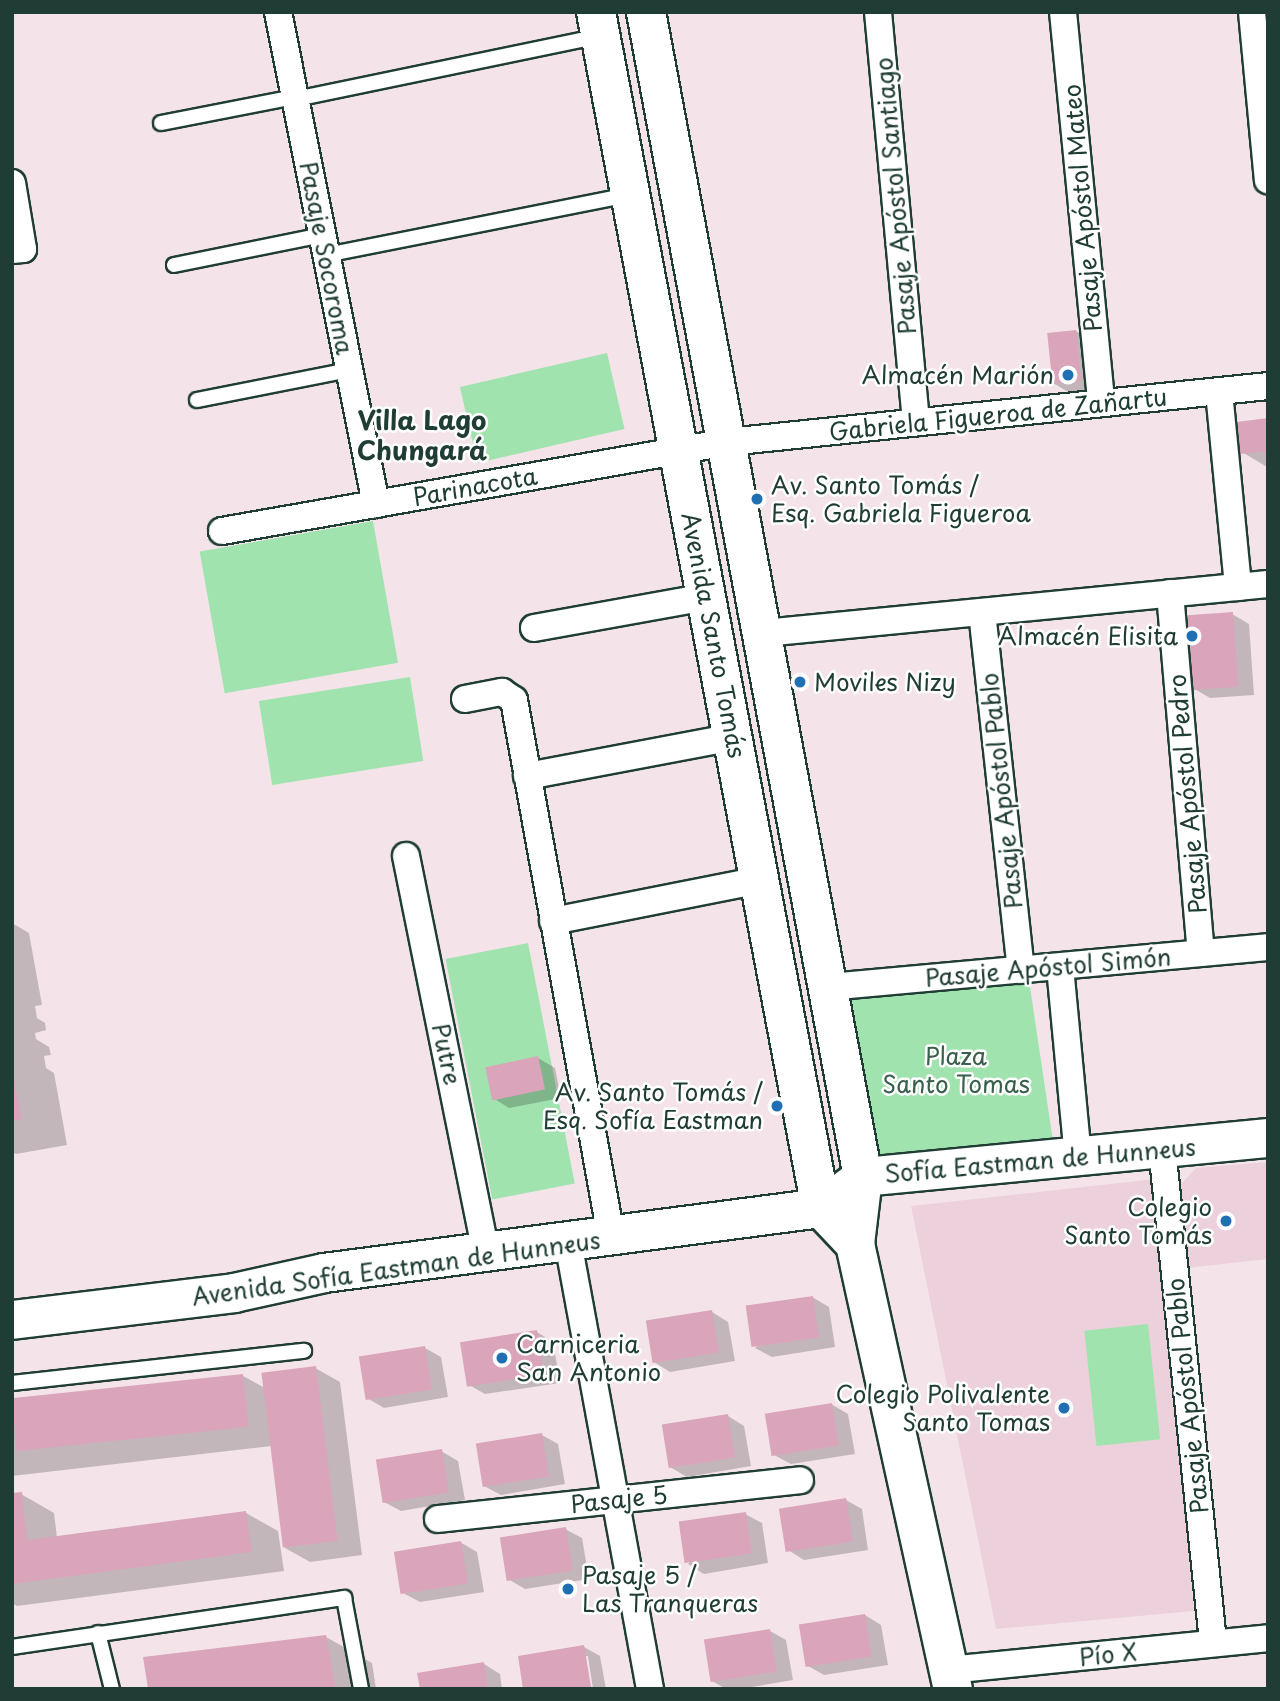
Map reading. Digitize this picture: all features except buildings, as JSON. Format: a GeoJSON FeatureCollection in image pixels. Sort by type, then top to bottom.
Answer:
{"type":"FeatureCollection","features":[{"type":"Feature","properties":{"kind":"main road","name":"Avenida Santo Tomás"},"geometry":{"type":"LineString","coordinates":[[646,12],[764,633],[863,1177],[855,1244],[951,1679]]}},
{"type":"Feature","properties":{"kind":"main road","name":"Avenida Santo Tomás"},"geometry":{"type":"LineString","coordinates":[[598,24],[821,1208]]}},
{"type":"Feature","properties":{"kind":"main road","name":"Sofía Eastman de Hunneus"},"geometry":{"type":"LineString","coordinates":[[821,1208],[863,1177],[1268,1138]]}},
{"type":"Feature","properties":{"kind":"main road","name":"Avenida Sofía Eastman de Hunneus"},"geometry":{"type":"LineString","coordinates":[[12,1320],[234,1293],[324,1273],[821,1208]]}},
{"type":"Feature","properties":{"kind":"main road"},"geometry":{"type":"LineString","coordinates":[[821,1208],[855,1244]]}},
{"type":"Feature","properties":{"kind":"street","name":"Pasaje Socoroma"},"geometry":{"type":"LineString","coordinates":[[278,12],[376,504]]}},
{"type":"Feature","properties":{"kind":"street","name":"Pasaje Apóstol Santiago"},"geometry":{"type":"LineString","coordinates":[[878,12],[916,422]]}},
{"type":"Feature","properties":{"kind":"street","name":"Pasaje Apóstol Mateo"},"geometry":{"type":"LineString","coordinates":[[1063,12],[1101,403]]}},
{"type":"Feature","properties":{"kind":"street"},"geometry":{"type":"LineString","coordinates":[[1252,12],[1268,180]]}},
{"type":"Feature","properties":{"kind":"street"},"geometry":{"type":"LineString","coordinates":[[12,183],[18,249]]}},
{"type":"Feature","properties":{"kind":"street","name":"Gabriela Figueroa de Zañartu"},"geometry":{"type":"LineString","coordinates":[[728,442],[1268,386]]}},
{"type":"Feature","properties":{"kind":"street"},"geometry":{"type":"LineString","coordinates":[[1219,392],[1238,587]]}},
{"type":"Feature","properties":{"kind":"street","name":"Parinacota"},"geometry":{"type":"LineString","coordinates":[[222,531],[728,442]]}},
{"type":"Feature","properties":{"kind":"street"},"geometry":{"type":"LineString","coordinates":[[764,633],[1268,584]]}},
{"type":"Feature","properties":{"kind":"street","name":"Pasaje Apóstol Pedro"},"geometry":{"type":"LineString","coordinates":[[1170,593],[1201,953]]}},
{"type":"Feature","properties":{"kind":"street"},"geometry":{"type":"LineString","coordinates":[[534,628],[706,597]]}},
{"type":"Feature","properties":{"kind":"street","name":"Pasaje Apóstol Pablo"},"geometry":{"type":"LineString","coordinates":[[982,612],[1021,970]]}},
{"type":"Feature","properties":{"kind":"street"},"geometry":{"type":"LineString","coordinates":[[465,699],[510,694],[611,1236]]}},
{"type":"Feature","properties":{"kind":"street"},"geometry":{"type":"LineString","coordinates":[[527,776],[734,737]]}},
{"type":"Feature","properties":{"kind":"street","name":"Putre"},"geometry":{"type":"LineString","coordinates":[[406,856],[486,1253]]}},
{"type":"Feature","properties":{"kind":"street"},"geometry":{"type":"LineString","coordinates":[[554,921],[760,880]]}},
{"type":"Feature","properties":{"kind":"street","name":"Pasaje Apóstol Simón"},"geometry":{"type":"LineString","coordinates":[[829,987],[1268,947]]}},
{"type":"Feature","properties":{"kind":"street"},"geometry":{"type":"LineString","coordinates":[[1060,967],[1078,1156]]}},
{"type":"Feature","properties":{"kind":"street","name":"Pasaje Apóstol Pablo"},"geometry":{"type":"LineString","coordinates":[[1162,1148],[1213,1643]]}},
{"type":"Feature","properties":{"kind":"street"},"geometry":{"type":"LineString","coordinates":[[568,1242],[650,1689]]}},
{"type":"Feature","properties":{"kind":"street","name":"Pasaje 5"},"geometry":{"type":"LineString","coordinates":[[438,1519],[800,1480]]}},
{"type":"Feature","properties":{"kind":"street","name":"Pío X"},"geometry":{"type":"LineString","coordinates":[[951,1679],[1268,1638]]}},
{"type":"Feature","properties":{"kind":"lane"},"geometry":{"type":"LineString","coordinates":[[160,123],[295,98],[598,24]]}},
{"type":"Feature","properties":{"kind":"lane"},"geometry":{"type":"LineString","coordinates":[[174,265],[325,245],[630,195]]}},
{"type":"Feature","properties":{"kind":"lane"},"geometry":{"type":"LineString","coordinates":[[197,400],[349,369]]}},
{"type":"Feature","properties":{"kind":"lane"},"geometry":{"type":"LineString","coordinates":[[12,1383],[304,1351]]}},
{"type":"Feature","properties":{"kind":"lane"},"geometry":{"type":"LineString","coordinates":[[12,1647],[344,1598],[361,1689]]}},
{"type":"Feature","properties":{"kind":"lane"},"geometry":{"type":"LineString","coordinates":[[98,1633],[112,1689]]}},
{"type":"Feature","properties":{"kind":"shaded area","name":"Colegio Santo Tomás"},"geometry":{"type":"Polygon","coordinates":[[[1268,1162],[1268,1259],[1187,1268],[1181,1184],[1196,1168],[1268,1162]]]}},
{"type":"Feature","properties":{"kind":"shaded area","name":"Colegio Polivalente Santo Tomas"},"geometry":{"type":"Polygon","coordinates":[[[1155,1179],[1194,1611],[996,1629],[911,1206],[1155,1179]]]}},
{"type":"Feature","properties":{"kind":"green space"},"geometry":{"type":"Polygon","coordinates":[[[607,353],[625,429],[477,463],[460,387],[607,353]]]}},
{"type":"Feature","properties":{"kind":"green space"},"geometry":{"type":"Polygon","coordinates":[[[373,521],[398,663],[225,693],[200,552],[373,521]]]}},
{"type":"Feature","properties":{"kind":"green space"},"geometry":{"type":"Polygon","coordinates":[[[410,677],[423,761],[272,785],[259,701],[410,677]]]}},
{"type":"Feature","properties":{"kind":"green space"},"geometry":{"type":"Polygon","coordinates":[[[528,943],[575,1183],[492,1200],[446,959],[528,943]]]}},
{"type":"Feature","properties":{"kind":"green space","name":"Plaza Santo Tomas"},"geometry":{"type":"Polygon","coordinates":[[[1029,980],[1054,1148],[878,1155],[849,996],[1029,980]]]}},
{"type":"Feature","properties":{"kind":"green space"},"geometry":{"type":"Polygon","coordinates":[[[1148,1324],[1160,1439],[1096,1446],[1084,1331],[1148,1324]]]}},
{"type":"Feature","properties":{"kind":"place","name":"Almacén Marión"},"geometry":{"type":"Point","coordinates":[1068,375]}},
{"type":"Feature","properties":{"kind":"place","name":"Av. Santo Tomás / Esq. Gabriela Figueroa"},"geometry":{"type":"Point","coordinates":[757,499]}},
{"type":"Feature","properties":{"kind":"place","name":"Almacén Elisita"},"geometry":{"type":"Point","coordinates":[1192,636]}},
{"type":"Feature","properties":{"kind":"place","name":"Moviles Nizy"},"geometry":{"type":"Point","coordinates":[800,682]}},
{"type":"Feature","properties":{"kind":"place","name":"Av. Santo Tomás / Esq. Sofía Eastman"},"geometry":{"type":"Point","coordinates":[777,1106]}},
{"type":"Feature","properties":{"kind":"place","name":"Colegio Santo Tomás"},"geometry":{"type":"Point","coordinates":[1226,1221]}},
{"type":"Feature","properties":{"kind":"place","name":"Carniceria San Antonio"},"geometry":{"type":"Point","coordinates":[502,1358]}},
{"type":"Feature","properties":{"kind":"place","name":"Colegio Polivalente Santo Tomas"},"geometry":{"type":"Point","coordinates":[1064,1408]}},
{"type":"Feature","properties":{"kind":"place","name":"Pasaje 5 / Las Tranqueras"},"geometry":{"type":"Point","coordinates":[568,1589]}},
{"type":"Feature","properties":{"kind":"district","name":"Villa Lago Chungará"},"geometry":{"type":"Point","coordinates":[422,435]}}]}
